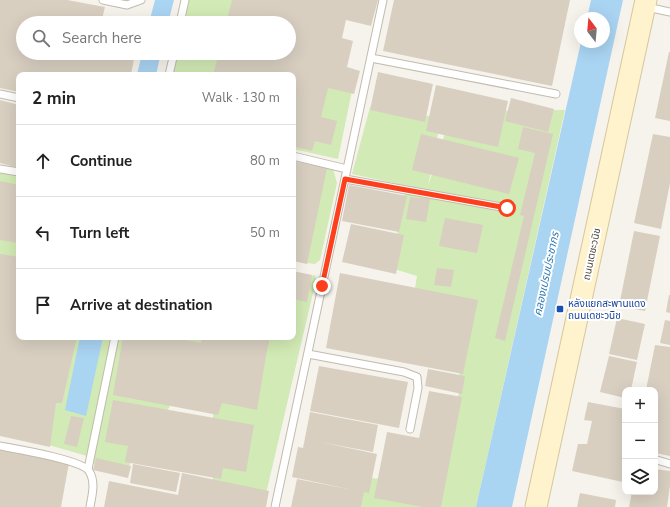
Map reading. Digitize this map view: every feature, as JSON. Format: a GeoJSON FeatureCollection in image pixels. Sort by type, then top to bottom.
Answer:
{"type":"FeatureCollection","features":[{"type":"Feature","properties":{"kind":"main road","name":"ถนนเตชะวนิช"},"geometry":{"type":"LineString","coordinates":[[536,507],[645,4]]}},
{"type":"Feature","properties":{"kind":"lane"},"geometry":{"type":"LineString","coordinates":[[103,0],[127,5],[141,0]]}},
{"type":"Feature","properties":{"kind":"lane"},"geometry":{"type":"LineString","coordinates":[[182,16],[185,0]]}},
{"type":"Feature","properties":{"kind":"lane"},"geometry":{"type":"LineString","coordinates":[[276,507],[383,0]]}},
{"type":"Feature","properties":{"kind":"lane"},"geometry":{"type":"LineString","coordinates":[[645,4],[670,12]]}},
{"type":"Feature","properties":{"kind":"lane"},"geometry":{"type":"LineString","coordinates":[[371,58],[556,94]]}},
{"type":"Feature","properties":{"kind":"lane"},"geometry":{"type":"LineString","coordinates":[[170,72],[172,60]]}},
{"type":"Feature","properties":{"kind":"lane"},"geometry":{"type":"LineString","coordinates":[[0,94],[16,97]]}},
{"type":"Feature","properties":{"kind":"lane"},"geometry":{"type":"LineString","coordinates":[[296,157],[347,169]]}},
{"type":"Feature","properties":{"kind":"lane"},"geometry":{"type":"LineString","coordinates":[[0,169],[16,172]]}},
{"type":"Feature","properties":{"kind":"lane"},"geometry":{"type":"LineString","coordinates":[[345,179],[507,208]]}},
{"type":"Feature","properties":{"kind":"lane"},"geometry":{"type":"LineString","coordinates":[[88,469],[113,340]]}},
{"type":"Feature","properties":{"kind":"lane"},"geometry":{"type":"LineString","coordinates":[[308,354],[404,372],[416,377],[418,388],[410,429]]}},
{"type":"Feature","properties":{"kind":"lane"},"geometry":{"type":"LineString","coordinates":[[0,446],[77,462],[88,469],[94,482],[90,507]]}},
{"type":"Feature","properties":{"kind":"lane"},"geometry":{"type":"LineString","coordinates":[[658,460],[670,464]]}},
{"type":"Feature","properties":{"kind":"green space"},"geometry":{"type":"Polygon","coordinates":[[[189,0],[266,0],[283,16],[186,16],[189,0]]]}},
{"type":"Feature","properties":{"kind":"green space"},"geometry":{"type":"Polygon","coordinates":[[[296,28],[354,81],[338,159],[296,150],[296,72],[174,72],[176,60],[296,60],[296,28]]]}},
{"type":"Feature","properties":{"kind":"green space"},"geometry":{"type":"Polygon","coordinates":[[[370,107],[441,118],[428,186],[446,130],[495,111],[565,110],[476,507],[353,507],[364,477],[437,486],[460,388],[459,369],[414,294],[417,276],[391,268],[405,192],[425,190],[352,174],[370,107]]]}},
{"type":"Feature","properties":{"kind":"green space"},"geometry":{"type":"Polygon","coordinates":[[[317,166],[333,169],[337,183],[320,260],[315,264],[299,262],[317,166]]]}},
{"type":"Feature","properties":{"kind":"green space"},"geometry":{"type":"Polygon","coordinates":[[[0,172],[16,174],[16,340],[110,340],[87,456],[0,431],[0,172]]]}},
{"type":"Feature","properties":{"kind":"green space"},"geometry":{"type":"Polygon","coordinates":[[[315,275],[316,280],[265,498],[213,486],[213,393],[239,340],[296,340],[296,278],[315,275]]]}},
{"type":"Feature","properties":{"kind":"green space"},"geometry":{"type":"Polygon","coordinates":[[[118,340],[205,340],[197,367],[124,473],[92,463],[118,340]]]}},
{"type":"Feature","properties":{"kind":"water"},"geometry":{"type":"Polygon","coordinates":[[[155,0],[174,0],[170,16],[151,16],[155,0]]]}},
{"type":"Feature","properties":{"kind":"water","name":"คลองเปรมประชากร"},"geometry":{"type":"Polygon","coordinates":[[[591,0],[623,0],[512,507],[476,507],[580,48],[610,48],[610,12],[588,12],[591,0]]]}},
{"type":"Feature","properties":{"kind":"water"},"geometry":{"type":"Polygon","coordinates":[[[140,60],[159,60],[157,72],[138,72],[140,60]]]}},
{"type":"Feature","properties":{"kind":"water"},"geometry":{"type":"Polygon","coordinates":[[[79,340],[102,340],[86,416],[65,410],[79,340]]]}},
{"type":"Feature","properties":{"kind":"building"},"geometry":{"type":"Polygon","coordinates":[[[0,0],[67,0],[105,7],[103,16],[16,16],[16,60],[134,60],[132,72],[16,72],[16,91],[0,88],[0,0]]]}},
{"type":"Feature","properties":{"kind":"building"},"geometry":{"type":"Polygon","coordinates":[[[232,0],[378,0],[371,26],[346,20],[342,38],[353,41],[347,67],[360,71],[354,94],[328,88],[321,117],[337,121],[331,145],[315,141],[312,151],[296,147],[296,72],[214,72],[217,60],[296,60],[296,16],[228,16],[232,0]]]}},
{"type":"Feature","properties":{"kind":"building"},"geometry":{"type":"Polygon","coordinates":[[[394,0],[570,0],[552,86],[383,51],[394,0]]]}},
{"type":"Feature","properties":{"kind":"building"},"geometry":{"type":"Polygon","coordinates":[[[670,52],[670,121],[655,118],[670,52]]]}},
{"type":"Feature","properties":{"kind":"building"},"geometry":{"type":"Polygon","coordinates":[[[378,72],[433,84],[425,122],[370,110],[378,72]]]}},
{"type":"Feature","properties":{"kind":"building"},"geometry":{"type":"Polygon","coordinates":[[[436,85],[508,101],[498,147],[426,131],[436,85]]]}},
{"type":"Feature","properties":{"kind":"building"},"geometry":{"type":"Polygon","coordinates":[[[511,98],[554,109],[548,132],[505,121],[511,98]]]}},
{"type":"Feature","properties":{"kind":"building"},"geometry":{"type":"Polygon","coordinates":[[[0,100],[16,104],[16,167],[0,163],[0,100]]]}},
{"type":"Feature","properties":{"kind":"building"},"geometry":{"type":"Polygon","coordinates":[[[523,127],[553,134],[505,341],[495,338],[524,216],[520,215],[535,153],[518,149],[523,127]]]}},
{"type":"Feature","properties":{"kind":"building"},"geometry":{"type":"Polygon","coordinates":[[[421,134],[519,158],[509,194],[412,170],[421,134]]]}},
{"type":"Feature","properties":{"kind":"building"},"geometry":{"type":"Polygon","coordinates":[[[653,134],[670,137],[670,183],[661,229],[634,223],[653,134]]]}},
{"type":"Feature","properties":{"kind":"building"},"geometry":{"type":"Polygon","coordinates":[[[296,162],[327,168],[307,264],[296,262],[296,162]]]}},
{"type":"Feature","properties":{"kind":"building"},"geometry":{"type":"Polygon","coordinates":[[[0,181],[16,184],[16,243],[0,240],[0,181]]]}},
{"type":"Feature","properties":{"kind":"building"},"geometry":{"type":"Polygon","coordinates":[[[349,185],[407,196],[399,232],[342,221],[349,185]]]}},
{"type":"Feature","properties":{"kind":"building"},"geometry":{"type":"Polygon","coordinates":[[[410,197],[430,199],[426,222],[406,219],[410,197]]]}},
{"type":"Feature","properties":{"kind":"building"},"geometry":{"type":"Polygon","coordinates":[[[445,218],[483,225],[477,253],[439,246],[445,218]]]}},
{"type":"Feature","properties":{"kind":"building"},"geometry":{"type":"Polygon","coordinates":[[[351,224],[404,235],[396,274],[342,262],[351,224]]]}},
{"type":"Feature","properties":{"kind":"building"},"geometry":{"type":"Polygon","coordinates":[[[634,231],[660,236],[645,311],[619,306],[634,231]]]}},
{"type":"Feature","properties":{"kind":"building"},"geometry":{"type":"Polygon","coordinates":[[[0,254],[16,257],[16,340],[76,340],[62,403],[56,403],[50,447],[0,436],[0,254]]]}},
{"type":"Feature","properties":{"kind":"building"},"geometry":{"type":"Polygon","coordinates":[[[437,268],[454,270],[451,287],[434,285],[437,268]]]}},
{"type":"Feature","properties":{"kind":"building"},"geometry":{"type":"Polygon","coordinates":[[[296,272],[312,275],[307,302],[296,300],[296,272]]]}},
{"type":"Feature","properties":{"kind":"building"},"geometry":{"type":"Polygon","coordinates":[[[340,273],[478,300],[463,374],[326,348],[340,273]]]}},
{"type":"Feature","properties":{"kind":"building"},"geometry":{"type":"Polygon","coordinates":[[[670,295],[670,313],[666,312],[670,295]]]}},
{"type":"Feature","properties":{"kind":"building"},"geometry":{"type":"Polygon","coordinates":[[[617,318],[645,324],[637,360],[609,354],[617,318]]]}},
{"type":"Feature","properties":{"kind":"building"},"geometry":{"type":"Polygon","coordinates":[[[665,320],[670,321],[670,345],[660,343],[665,320]]]}},
{"type":"Feature","properties":{"kind":"building"},"geometry":{"type":"Polygon","coordinates":[[[122,340],[185,340],[201,343],[202,340],[269,340],[257,410],[222,403],[218,415],[113,395],[122,340]]]}},
{"type":"Feature","properties":{"kind":"building"},"geometry":{"type":"Polygon","coordinates":[[[655,345],[670,347],[670,456],[658,454],[658,387],[647,387],[655,345]]]}},
{"type":"Feature","properties":{"kind":"building"},"geometry":{"type":"Polygon","coordinates":[[[609,356],[637,362],[632,387],[622,387],[622,397],[600,392],[609,356]]]}},
{"type":"Feature","properties":{"kind":"building"},"geometry":{"type":"Polygon","coordinates":[[[319,366],[408,382],[399,428],[310,411],[319,366]]]}},
{"type":"Feature","properties":{"kind":"building"},"geometry":{"type":"Polygon","coordinates":[[[428,369],[465,376],[462,394],[425,386],[428,369]]]}},
{"type":"Feature","properties":{"kind":"building"},"geometry":{"type":"Polygon","coordinates":[[[429,391],[462,397],[441,507],[423,507],[374,498],[387,432],[419,438],[429,391]]]}},
{"type":"Feature","properties":{"kind":"building"},"geometry":{"type":"Polygon","coordinates":[[[113,400],[254,425],[246,472],[223,468],[221,479],[125,462],[128,446],[105,442],[113,400]]]}},
{"type":"Feature","properties":{"kind":"building"},"geometry":{"type":"Polygon","coordinates":[[[588,402],[622,408],[622,482],[572,471],[578,444],[587,444],[592,421],[584,420],[588,402]]]}},
{"type":"Feature","properties":{"kind":"building"},"geometry":{"type":"Polygon","coordinates":[[[310,412],[378,425],[373,452],[320,442],[377,454],[369,493],[364,492],[361,507],[291,507],[297,479],[353,490],[292,477],[298,447],[303,448],[310,412]]]}},
{"type":"Feature","properties":{"kind":"building"},"geometry":{"type":"Polygon","coordinates":[[[71,416],[84,418],[77,447],[64,444],[71,416]]]}},
{"type":"Feature","properties":{"kind":"building"},"geometry":{"type":"Polygon","coordinates":[[[0,449],[69,463],[61,507],[0,507],[0,449]]]}},
{"type":"Feature","properties":{"kind":"building"},"geometry":{"type":"Polygon","coordinates":[[[96,458],[131,466],[128,478],[93,470],[96,458]]]}},
{"type":"Feature","properties":{"kind":"building"},"geometry":{"type":"Polygon","coordinates":[[[133,464],[180,473],[176,492],[130,483],[133,464]]]}},
{"type":"Feature","properties":{"kind":"building"},"geometry":{"type":"Polygon","coordinates":[[[658,469],[670,471],[670,486],[667,507],[629,507],[631,495],[658,495],[658,469]]]}},
{"type":"Feature","properties":{"kind":"building"},"geometry":{"type":"Polygon","coordinates":[[[182,473],[269,491],[266,507],[104,507],[109,481],[178,495],[182,473]]]}},
{"type":"Feature","properties":{"kind":"building"},"geometry":{"type":"Polygon","coordinates":[[[580,493],[616,500],[615,507],[577,507],[580,493]]]}},
{"type":"Feature","properties":{"kind":"place","name":"หลังแยกสะพานแดง ถนนเดชะวนิช"},"geometry":{"type":"Point","coordinates":[560,309]}},
{"type":"Feature","properties":{"kind":"route"},"geometry":{"type":"LineString","coordinates":[[322,286],[345,179],[507,208]]}}]}
